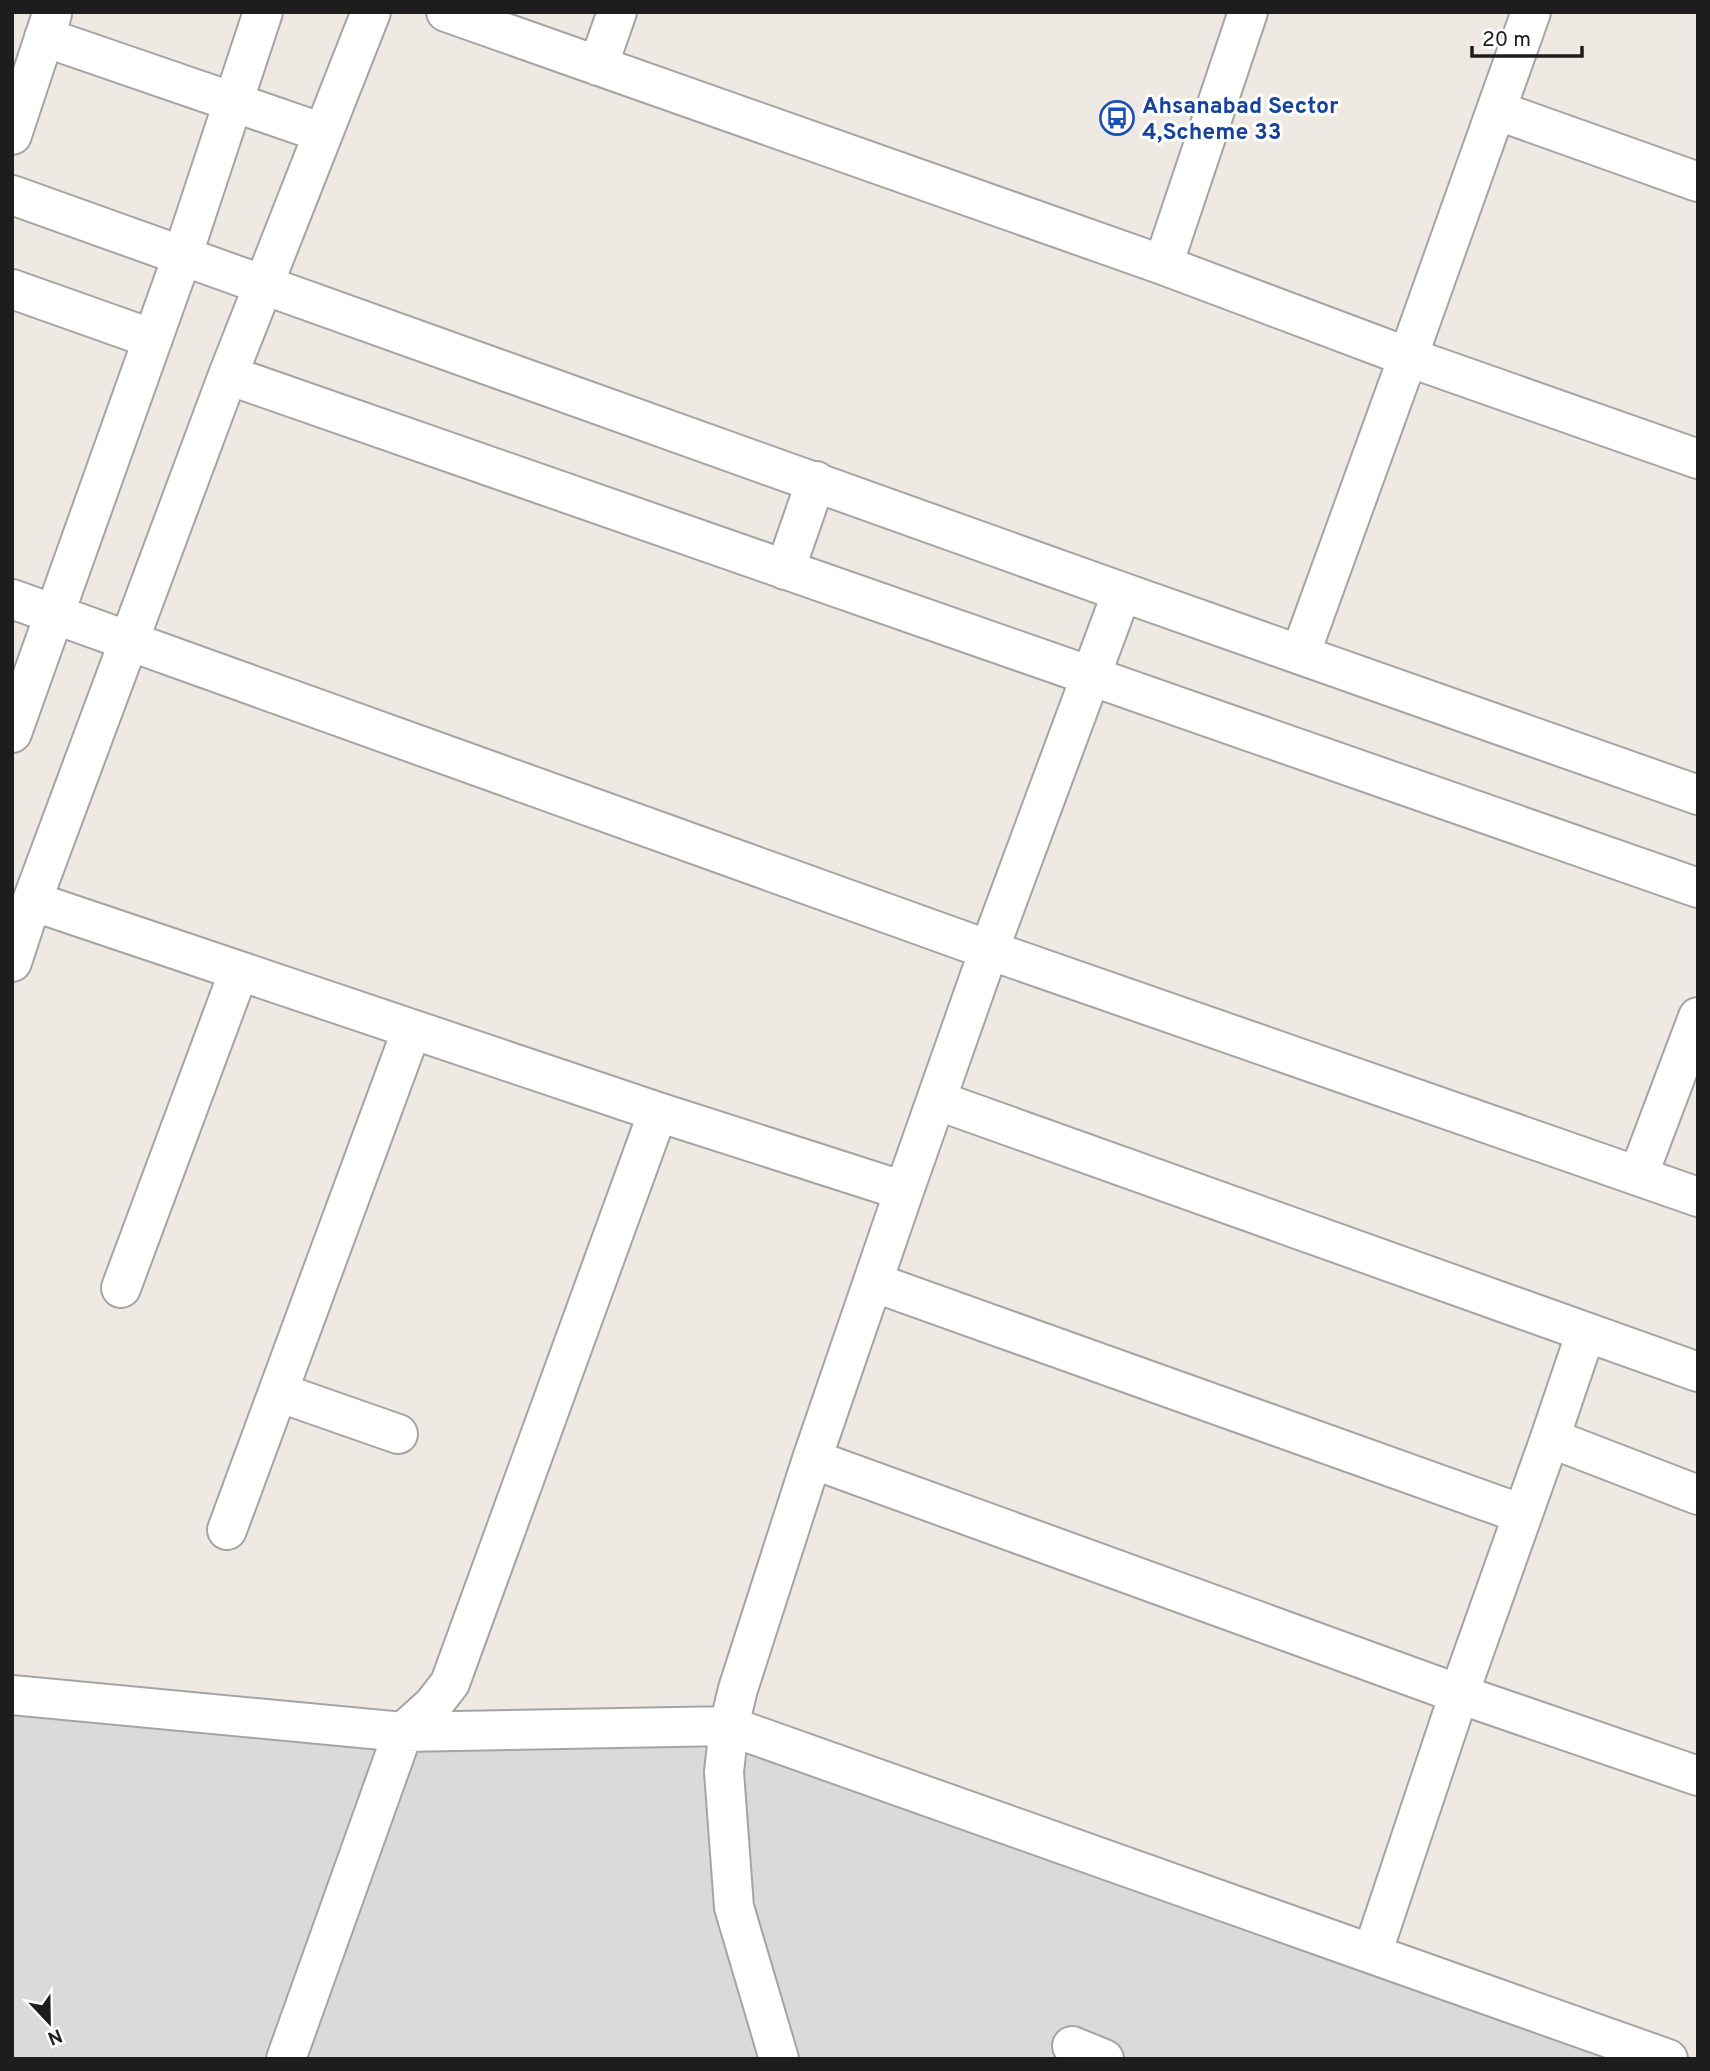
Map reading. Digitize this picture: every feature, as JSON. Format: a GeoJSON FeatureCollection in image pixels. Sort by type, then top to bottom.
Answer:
{"type":"FeatureCollection","features":[{"type":"Feature","properties":{"kind":"street"},"geometry":{"type":"LineString","coordinates":[[12,733],[183,254],[263,12]]}},
{"type":"Feature","properties":{"kind":"street"},"geometry":{"type":"LineString","coordinates":[[12,962],[32,901],[228,375],[371,12]]}},
{"type":"Feature","properties":{"kind":"street"},"geometry":{"type":"LineString","coordinates":[[446,12],[1163,265],[1698,459]]}},
{"type":"Feature","properties":{"kind":"street"},"geometry":{"type":"LineString","coordinates":[[598,66],[617,12]]}},
{"type":"Feature","properties":{"kind":"street"},"geometry":{"type":"LineString","coordinates":[[1300,654],[1531,12]]}},
{"type":"Feature","properties":{"kind":"street"},"geometry":{"type":"LineString","coordinates":[[1163,265],[1238,15]]}},
{"type":"Feature","properties":{"kind":"street"},"geometry":{"type":"LineString","coordinates":[[12,135],[48,25],[234,102],[323,133]]}},
{"type":"Feature","properties":{"kind":"street"},"geometry":{"type":"LineString","coordinates":[[1496,110],[1698,182]]}},
{"type":"Feature","properties":{"kind":"street"},"geometry":{"type":"LineString","coordinates":[[12,195],[1698,795]]}},
{"type":"Feature","properties":{"kind":"street"},"geometry":{"type":"LineString","coordinates":[[12,289],[153,339]]}},
{"type":"Feature","properties":{"kind":"street"},"geometry":{"type":"LineString","coordinates":[[228,375],[1698,888]]}},
{"type":"Feature","properties":{"kind":"street"},"geometry":{"type":"LineString","coordinates":[[785,570],[816,481]]}},
{"type":"Feature","properties":{"kind":"street"},"geometry":{"type":"LineString","coordinates":[[779,2059],[734,1907],[724,1772],[729,1726],[738,1689],[904,1191],[989,950],[1122,592]]}},
{"type":"Feature","properties":{"kind":"street"},"geometry":{"type":"LineString","coordinates":[[12,599],[989,950],[1698,1197]]}},
{"type":"Feature","properties":{"kind":"street"},"geometry":{"type":"LineString","coordinates":[[32,901],[659,1112],[904,1191]]}},
{"type":"Feature","properties":{"kind":"street"},"geometry":{"type":"LineString","coordinates":[[121,1288],[239,971]]}},
{"type":"Feature","properties":{"kind":"street"},"geometry":{"type":"LineString","coordinates":[[1638,1176],[1698,1017]]}},
{"type":"Feature","properties":{"kind":"street"},"geometry":{"type":"LineString","coordinates":[[227,1530],[412,1029]]}},
{"type":"Feature","properties":{"kind":"street"},"geometry":{"type":"LineString","coordinates":[[936,1100],[1698,1372]]}},
{"type":"Feature","properties":{"kind":"street"},"geometry":{"type":"LineString","coordinates":[[286,2059],[402,1732],[433,1705],[450,1683],[659,1112]]}},
{"type":"Feature","properties":{"kind":"street"},"geometry":{"type":"LineString","coordinates":[[873,1282],[1522,1514]]}},
{"type":"Feature","properties":{"kind":"street"},"geometry":{"type":"LineString","coordinates":[[1372,1954],[1459,1694],[1586,1332]]}},
{"type":"Feature","properties":{"kind":"street"},"geometry":{"type":"LineString","coordinates":[[278,1392],[398,1434]]}},
{"type":"Feature","properties":{"kind":"street"},"geometry":{"type":"LineString","coordinates":[[1550,1438],[1698,1495]]}},
{"type":"Feature","properties":{"kind":"street"},"geometry":{"type":"LineString","coordinates":[[813,1460],[1459,1694],[1698,1776]]}},
{"type":"Feature","properties":{"kind":"street"},"geometry":{"type":"LineString","coordinates":[[12,1695],[402,1732],[729,1726],[1668,2059]]}},
{"type":"Feature","properties":{"kind":"shaded area"},"geometry":{"type":"Polygon","coordinates":[[[12,1715],[373,1745],[699,1748],[755,1752],[1606,2059],[12,2059],[12,1715]]]}},
{"type":"Feature","properties":{"kind":"place","name":"Ahsanabad Sector 4,Scheme 33"},"geometry":{"type":"Point","coordinates":[1117,118]}}]}
